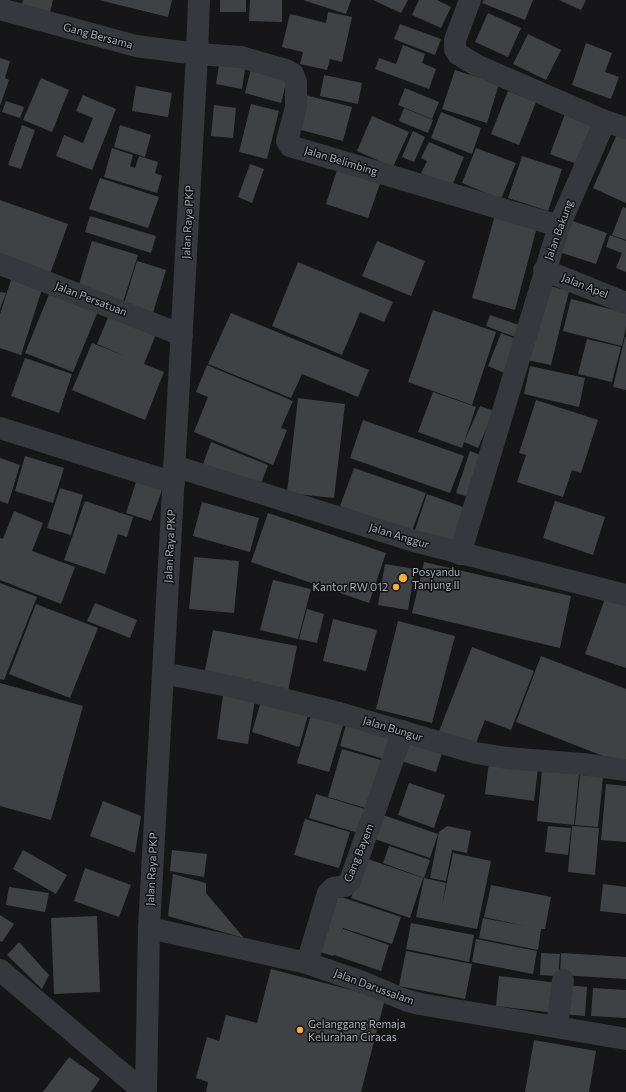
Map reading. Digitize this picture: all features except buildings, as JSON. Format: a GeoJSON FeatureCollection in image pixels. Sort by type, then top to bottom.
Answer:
{"type":"FeatureCollection","features":[{"type":"Feature","properties":{"kind":"street","name":"Jalan Raya PKP"},"geometry":{"type":"LineString","coordinates":[[145,1092],[148,928],[198,54],[198,0]]}},
{"type":"Feature","properties":{"kind":"street"},"geometry":{"type":"LineString","coordinates":[[470,0],[455,40],[455,49],[458,54],[476,65],[606,121],[626,128]]}},
{"type":"Feature","properties":{"kind":"street","name":"Gang Bersama"},"geometry":{"type":"LineString","coordinates":[[0,9],[136,46],[198,54]]}},
{"type":"Feature","properties":{"kind":"street","name":"Jalan Belimbing"},"geometry":{"type":"LineString","coordinates":[[198,54],[241,57],[286,70],[293,74],[296,82],[296,107],[287,142],[290,146],[559,226]]}},
{"type":"Feature","properties":{"kind":"street","name":"Jalan Bakung"},"geometry":{"type":"LineString","coordinates":[[460,554],[544,270],[559,226],[606,121]]}},
{"type":"Feature","properties":{"kind":"street","name":"Jalan Persatuan"},"geometry":{"type":"LineString","coordinates":[[0,264],[182,334]]}},
{"type":"Feature","properties":{"kind":"street","name":"Jalan Apel"},"geometry":{"type":"LineString","coordinates":[[544,270],[626,303]]}},
{"type":"Feature","properties":{"kind":"street","name":"Jalan Anggur"},"geometry":{"type":"LineString","coordinates":[[0,428],[174,474],[460,554],[626,595]]}},
{"type":"Feature","properties":{"kind":"street","name":"Jalan Bungur"},"geometry":{"type":"LineString","coordinates":[[162,673],[286,699],[403,731],[476,753],[507,758],[582,764],[626,770]]}},
{"type":"Feature","properties":{"kind":"street","name":"Gang Bayem"},"geometry":{"type":"LineString","coordinates":[[307,963],[328,893],[333,888],[345,886],[350,881],[403,731]]}},
{"type":"Feature","properties":{"kind":"street","name":"Jalan Darussalam"},"geometry":{"type":"LineString","coordinates":[[148,928],[307,963],[365,983],[405,1000],[626,1039]]}},
{"type":"Feature","properties":{"kind":"street"},"geometry":{"type":"LineString","coordinates":[[0,970],[145,1092]]}},
{"type":"Feature","properties":{"kind":"street"},"geometry":{"type":"LineString","coordinates":[[557,1027],[563,980]]}},
{"type":"Feature","properties":{"kind":"place","name":"Posyandu Tanjung II"},"geometry":{"type":"Point","coordinates":[403,578]}},
{"type":"Feature","properties":{"kind":"place","name":"Kantor RW 012"},"geometry":{"type":"Point","coordinates":[396,587]}},
{"type":"Feature","properties":{"kind":"place","name":"Gelanggang Remaja Kelurahan Ciracas"},"geometry":{"type":"Point","coordinates":[300,1030]}}]}
